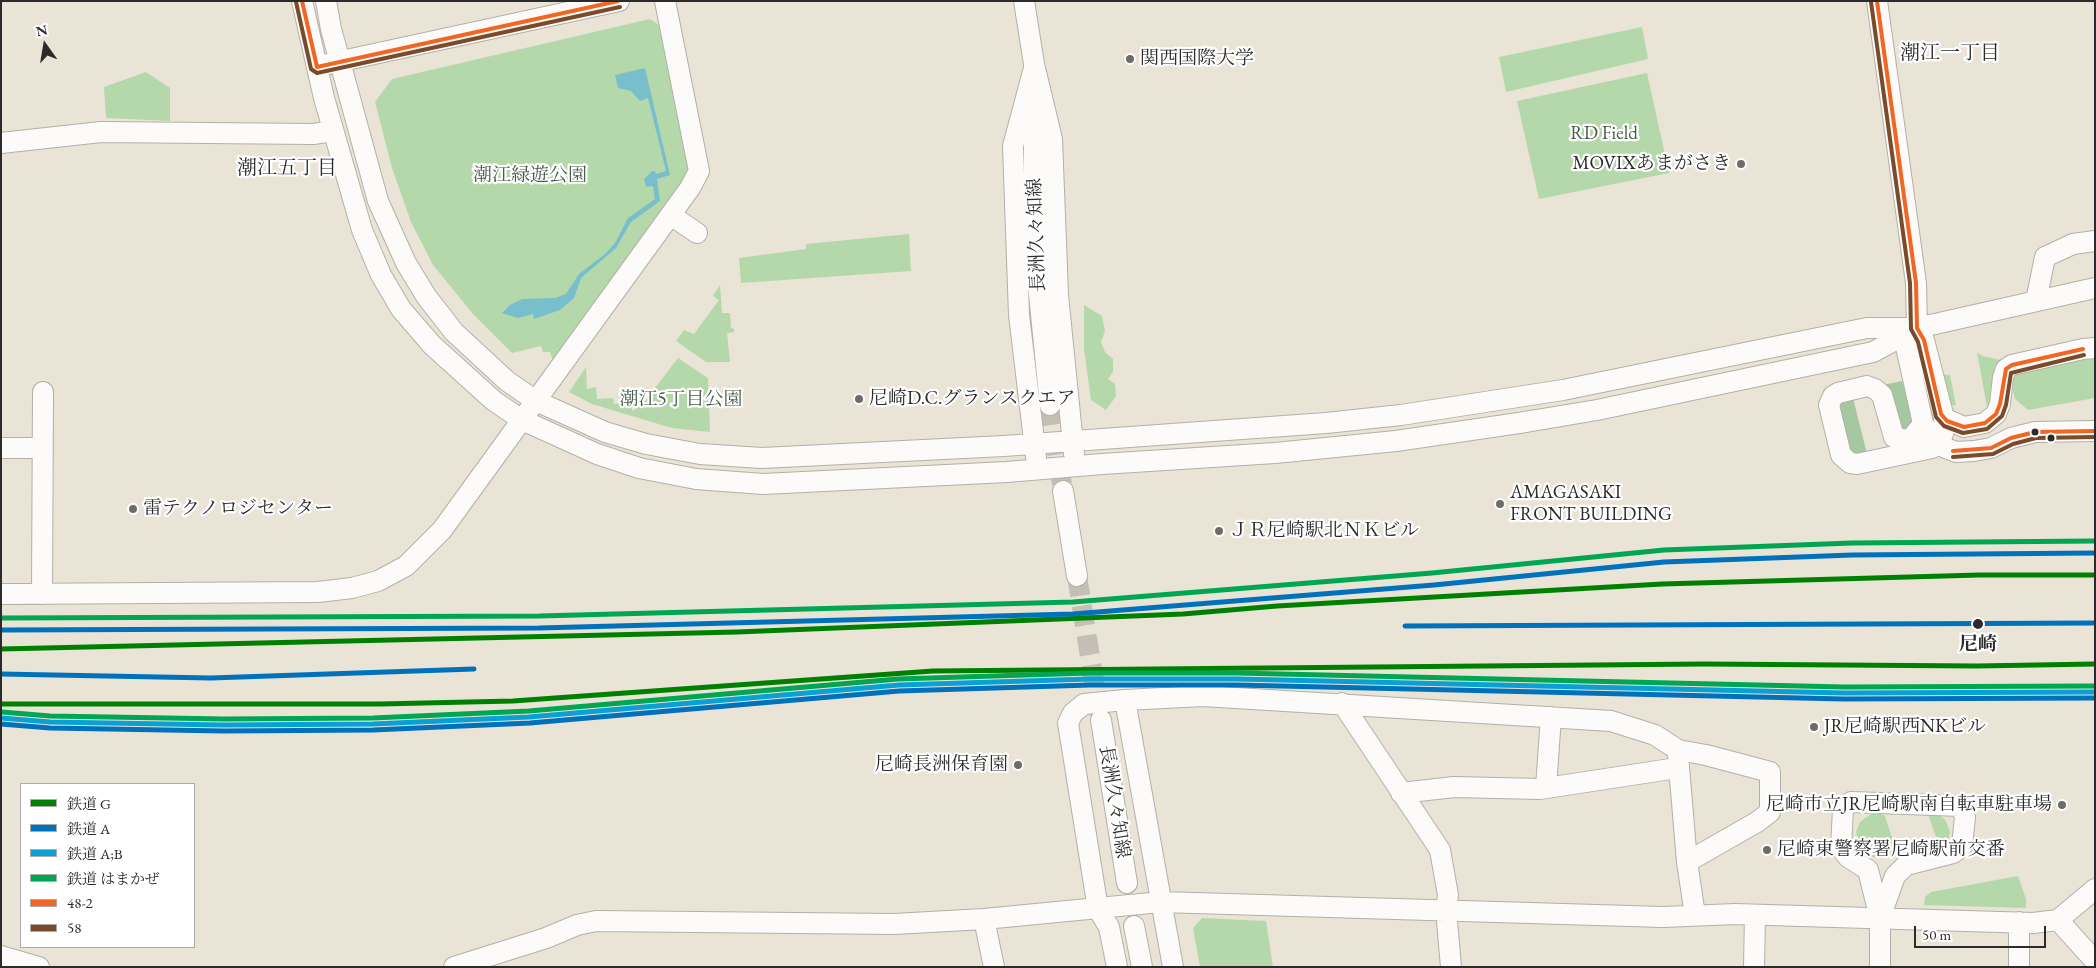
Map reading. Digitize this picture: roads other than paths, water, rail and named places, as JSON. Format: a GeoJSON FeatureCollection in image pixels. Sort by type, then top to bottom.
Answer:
{"type":"FeatureCollection","features":[{"type":"Feature","properties":{"kind":"street"},"geometry":{"type":"LineString","coordinates":[[302,1],[333,131],[362,230],[381,275],[401,309],[432,345],[494,401],[522,420],[597,454],[639,468],[696,480],[763,484],[1037,469],[1275,453],[1396,441],[1519,424],[1873,352],[1918,328]]}},
{"type":"Feature","properties":{"kind":"street"},"geometry":{"type":"LineString","coordinates":[[326,1],[340,61],[378,201],[406,262],[426,296],[454,332],[507,381],[536,401],[613,434],[646,444],[700,454],[762,458],[1035,444],[1326,424],[1401,415],[1572,388],[1867,328],[1918,328],[2095,288]]}},
{"type":"Feature","properties":{"kind":"street"},"geometry":{"type":"LineString","coordinates":[[317,67],[619,1]]}},
{"type":"Feature","properties":{"kind":"street"},"geometry":{"type":"LineString","coordinates":[[1,594],[318,592],[352,588],[378,581],[406,566],[442,530],[690,188],[699,172],[665,1]]}},
{"type":"Feature","properties":{"kind":"street"},"geometry":{"type":"LineString","coordinates":[[1024,1],[1034,64],[1052,139],[1058,295],[1075,466]]}},
{"type":"Feature","properties":{"kind":"street"},"geometry":{"type":"LineString","coordinates":[[1877,1],[1916,283],[1918,328],[1924,340],[1941,414],[1948,422],[1964,427],[1985,423],[1996,414],[2000,404],[2003,377],[2006,369],[2012,365],[2084,348],[2095,348]]}},
{"type":"Feature","properties":{"kind":"street"},"geometry":{"type":"LineString","coordinates":[[1034,64],[1013,146],[1019,315],[1037,469]]}},
{"type":"Feature","properties":{"kind":"street","name":"長洲久々知線"},"geometry":{"type":"LineString","coordinates":[[1034,64],[1034,195],[1038,284],[1050,405]]}},
{"type":"Feature","properties":{"kind":"street"},"geometry":{"type":"LineString","coordinates":[[1,143],[101,132],[313,134],[333,131]]}},
{"type":"Feature","properties":{"kind":"street"},"geometry":{"type":"LineString","coordinates":[[678,220],[697,233]]}},
{"type":"Feature","properties":{"kind":"street"},"geometry":{"type":"LineString","coordinates":[[2036,301],[2046,257],[2073,244],[2095,241]]}},
{"type":"Feature","properties":{"kind":"street"},"geometry":{"type":"LineString","coordinates":[[1918,328],[1908,339],[1906,347],[1923,424],[1940,443],[1952,451],[1974,451],[1992,448],[2011,438],[2035,432],[2095,431]]}},
{"type":"Feature","properties":{"kind":"street"},"geometry":{"type":"LineString","coordinates":[[1923,424],[1909,441],[1894,438],[1882,395],[1875,388],[1867,386],[1838,393],[1833,396],[1829,404],[1841,454],[1850,463],[1858,464],[1932,448],[1940,443],[1948,422]]}},
{"type":"Feature","properties":{"kind":"street"},"geometry":{"type":"LineString","coordinates":[[42,594],[43,392]]}},
{"type":"Feature","properties":{"kind":"street"},"geometry":{"type":"LineString","coordinates":[[2000,404],[2013,422],[2035,432]]}},
{"type":"Feature","properties":{"kind":"street"},"geometry":{"type":"LineString","coordinates":[[1,448],[43,448]]}},
{"type":"Feature","properties":{"kind":"street"},"geometry":{"type":"LineString","coordinates":[[1063,492],[1077,576]]}},
{"type":"Feature","properties":{"kind":"street"},"geometry":{"type":"LineString","coordinates":[[1117,967],[1109,927],[1098,909],[1068,723],[1073,712],[1084,704],[1125,700],[1202,696],[1342,703],[1611,721],[1655,735],[1678,759],[1687,862],[1695,915]]}},
{"type":"Feature","properties":{"kind":"street"},"geometry":{"type":"LineString","coordinates":[[1125,700],[1173,967]]}},
{"type":"Feature","properties":{"kind":"street"},"geometry":{"type":"LineString","coordinates":[[1342,703],[1440,850],[1448,895],[1446,910],[1451,967]]}},
{"type":"Feature","properties":{"kind":"street"},"geometry":{"type":"LineString","coordinates":[[1546,787],[1551,717]]}},
{"type":"Feature","properties":{"kind":"street","name":"長洲久々知線"},"geometry":{"type":"LineString","coordinates":[[1100,720],[1127,883]]}},
{"type":"Feature","properties":{"kind":"street"},"geometry":{"type":"LineString","coordinates":[[1401,793],[1454,787],[1540,789],[1678,759],[1706,755],[1770,772],[1770,812],[1757,822],[1687,862]]}},
{"type":"Feature","properties":{"kind":"street"},"geometry":{"type":"LineString","coordinates":[[1851,802],[1961,806],[1965,817],[1962,846],[1953,853],[1906,865],[1868,870],[1848,857],[1840,848],[1843,808],[1851,802]]}},
{"type":"Feature","properties":{"kind":"street"},"geometry":{"type":"LineString","coordinates":[[1880,918],[1895,876],[1906,865]]}},
{"type":"Feature","properties":{"kind":"street"},"geometry":{"type":"LineString","coordinates":[[1868,870],[1880,918],[1880,967]]}},
{"type":"Feature","properties":{"kind":"street"},"geometry":{"type":"LineString","coordinates":[[454,967],[546,938],[577,925],[596,921],[894,924],[984,919],[1161,902],[1663,917],[1755,915],[2019,922],[2058,920],[2095,888]]}},
{"type":"Feature","properties":{"kind":"street"},"geometry":{"type":"LineString","coordinates":[[1754,967],[1755,915]]}},
{"type":"Feature","properties":{"kind":"street"},"geometry":{"type":"LineString","coordinates":[[984,919],[994,967]]}},
{"type":"Feature","properties":{"kind":"street"},"geometry":{"type":"LineString","coordinates":[[2058,920],[2095,961]]}},
{"type":"Feature","properties":{"kind":"street"},"geometry":{"type":"LineString","coordinates":[[2018,967],[2019,922]]}},
{"type":"Feature","properties":{"kind":"street"},"geometry":{"type":"LineString","coordinates":[[1134,926],[1142,967]]}},
{"type":"Feature","properties":{"kind":"street"},"geometry":{"type":"LineString","coordinates":[[1,956],[39,967]]}},
{"type":"Feature","properties":{"kind":"water"},"geometry":{"type":"Polygon","coordinates":[[[645,68],[670,175],[657,179],[660,201],[631,222],[616,248],[581,278],[574,298],[560,310],[534,319],[533,314],[518,318],[502,313],[510,305],[522,299],[555,298],[566,294],[579,274],[605,254],[615,243],[628,218],[655,199],[653,186],[646,187],[644,179],[652,171],[655,171],[656,174],[666,171],[648,98],[640,101],[631,91],[618,88],[615,75],[645,68]]]}},
{"type":"Feature","properties":{"kind":"tunnel"},"geometry":{"type":"LineString","coordinates":[[1050,405],[1063,491]]}},
{"type":"Feature","properties":{"kind":"tunnel"},"geometry":{"type":"LineString","coordinates":[[1077,576],[1100,718]]}},
{"type":"Feature","properties":{"kind":"rail line","name":"はまかぜ"},"geometry":{"type":"LineString","coordinates":[[1,618],[539,616],[1073,602],[1432,573],[1664,550],[1852,543],[2095,541]]}},
{"type":"Feature","properties":{"kind":"rail line","name":"A"},"geometry":{"type":"LineString","coordinates":[[1,630],[539,628],[1073,614],[1434,585],[1664,562],[1852,555],[2095,553]]}},
{"type":"Feature","properties":{"kind":"rail line","name":"G"},"geometry":{"type":"LineString","coordinates":[[1,649],[737,632],[1183,614],[1277,606],[1662,584],[1979,575],[2095,575]]}},
{"type":"Feature","properties":{"kind":"rail line","name":"A"},"geometry":{"type":"LineString","coordinates":[[1405,626],[2095,623]]}},
{"type":"Feature","properties":{"kind":"rail line","name":"G"},"geometry":{"type":"LineString","coordinates":[[1,704],[380,704],[513,701],[933,671],[1704,664],[1977,666],[2095,664]]}},
{"type":"Feature","properties":{"kind":"rail line","name":"A"},"geometry":{"type":"LineString","coordinates":[[1,674],[211,678],[474,669]]}},
{"type":"Feature","properties":{"kind":"rail line","name":"はまかぜ"},"geometry":{"type":"LineString","coordinates":[[2,712],[50,716],[224,719],[373,718],[529,711],[898,679],[1090,673],[1237,673],[1844,687],[2095,686]]}},
{"type":"Feature","properties":{"kind":"rail line","name":"A;B"},"geometry":{"type":"LineString","coordinates":[[1,718],[50,722],[224,725],[373,724],[529,717],[899,685],[1090,679],[1237,679],[1844,693],[2095,692]]}},
{"type":"Feature","properties":{"kind":"rail line","name":"A"},"geometry":{"type":"LineString","coordinates":[[1,724],[50,728],[224,731],[373,730],[530,723],[899,691],[1090,685],[1237,685],[1844,699],[2095,698]]}},
{"type":"Feature","properties":{"kind":"place","name":"関西国際大学"},"geometry":{"type":"Point","coordinates":[1130,59]}},
{"type":"Feature","properties":{"kind":"place","name":"MOVIXあまがさき"},"geometry":{"type":"Point","coordinates":[1741,164]}},
{"type":"Feature","properties":{"kind":"place","name":"尼崎D.C.グランスクエア"},"geometry":{"type":"Point","coordinates":[859,399]}},
{"type":"Feature","properties":{"kind":"place","name":"AMAGASAKI FRONT BUILDING"},"geometry":{"type":"Point","coordinates":[1500,504]}},
{"type":"Feature","properties":{"kind":"place","name":"雷テクノロジセンター"},"geometry":{"type":"Point","coordinates":[133,509]}},
{"type":"Feature","properties":{"kind":"place","name":"ＪＲ尼崎駅北ＮＫビル"},"geometry":{"type":"Point","coordinates":[1219,531]}},
{"type":"Feature","properties":{"kind":"place","name":"尼崎"},"geometry":{"type":"Point","coordinates":[1978,624]}},
{"type":"Feature","properties":{"kind":"place","name":"JR尼崎駅西NKビル"},"geometry":{"type":"Point","coordinates":[1814,727]}},
{"type":"Feature","properties":{"kind":"place","name":"尼崎長洲保育園"},"geometry":{"type":"Point","coordinates":[1018,765]}},
{"type":"Feature","properties":{"kind":"place","name":"尼崎市立JR尼崎駅南自転車駐車場"},"geometry":{"type":"Point","coordinates":[2062,805]}},
{"type":"Feature","properties":{"kind":"place","name":"尼崎東警察署尼崎駅前交番"},"geometry":{"type":"Point","coordinates":[1767,850]}},
{"type":"Feature","properties":{"kind":"district","name":"潮江一丁目"},"geometry":{"type":"Point","coordinates":[1950,54]}},
{"type":"Feature","properties":{"kind":"district","name":"潮江五丁目"},"geometry":{"type":"Point","coordinates":[287,169]}},
{"type":"Feature","properties":{"kind":"park label","name":"RD Field"},"geometry":{"type":"Point","coordinates":[1604,134]}},
{"type":"Feature","properties":{"kind":"park label","name":"潮江緑遊公園"},"geometry":{"type":"Point","coordinates":[530,176]}},
{"type":"Feature","properties":{"kind":"park label","name":"潮江5丁目公園"},"geometry":{"type":"Point","coordinates":[681,400]}}]}
